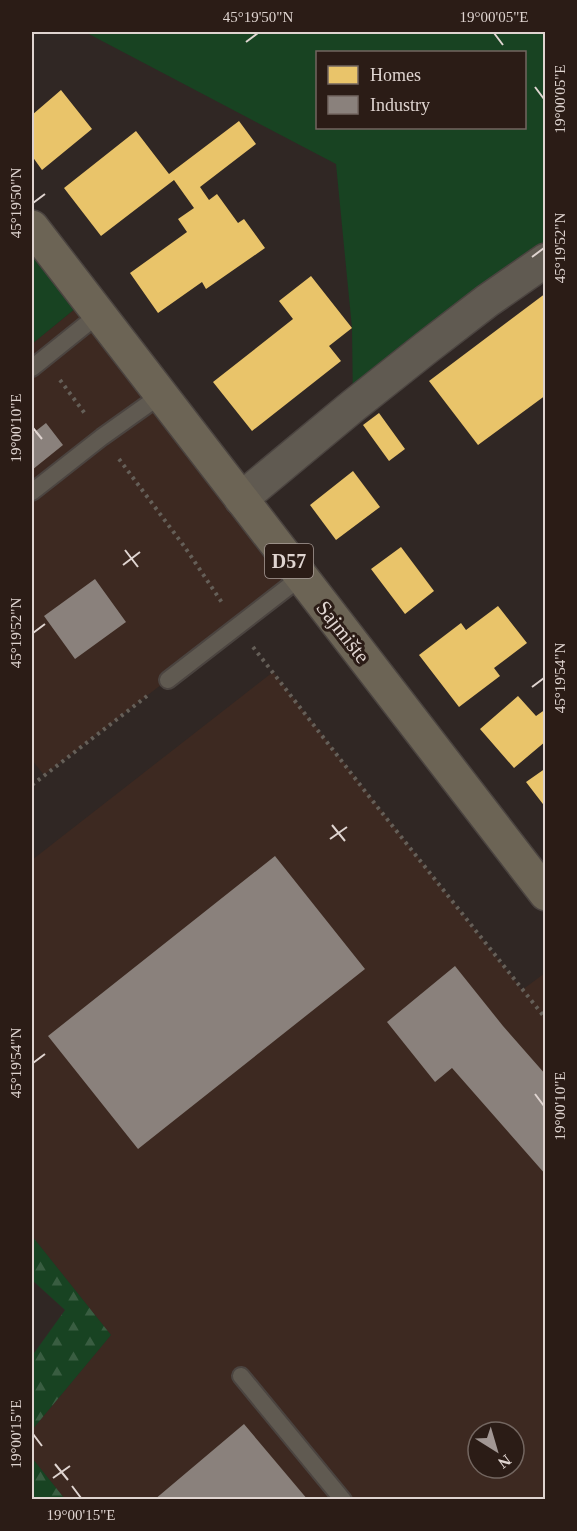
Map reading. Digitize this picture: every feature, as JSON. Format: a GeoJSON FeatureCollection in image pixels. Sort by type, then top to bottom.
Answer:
{"type":"FeatureCollection","features":[{"type":"Feature","properties":{"kind":"main road","name":"Sajmište"},"geometry":{"type":"LineString","coordinates":[[32,227],[546,894]]}},
{"type":"Feature","properties":{"kind":"street"},"geometry":{"type":"LineString","coordinates":[[241,499],[352,406],[487,301],[546,260]]}},
{"type":"Feature","properties":{"kind":"lane"},"geometry":{"type":"LineString","coordinates":[[37,363],[99,314]]}},
{"type":"Feature","properties":{"kind":"lane"},"geometry":{"type":"LineString","coordinates":[[32,492],[102,437],[161,395]]}},
{"type":"Feature","properties":{"kind":"lane"},"geometry":{"type":"LineString","coordinates":[[168,680],[301,577]]}},
{"type":"Feature","properties":{"kind":"lane"},"geometry":{"type":"LineString","coordinates":[[241,1376],[344,1500]]}},
{"type":"Feature","properties":{"kind":"path"},"geometry":{"type":"LineString","coordinates":[[37,363],[102,437],[184,546],[237,627],[546,1019]]}},
{"type":"Feature","properties":{"kind":"path"},"geometry":{"type":"LineString","coordinates":[[32,785],[168,680]]}},
{"type":"Feature","properties":{"kind":"shaded area"},"geometry":{"type":"Polygon","coordinates":[[[87,299],[301,577],[44,775],[32,760],[32,344],[87,299]]]}},
{"type":"Feature","properties":{"kind":"shaded area"},"geometry":{"type":"Polygon","coordinates":[[[273,672],[522,990],[545,973],[545,1499],[65,1499],[32,1458],[32,1430],[111,1335],[32,1236],[32,860],[273,672]]]}},
{"type":"Feature","properties":{"kind":"green space"},"geometry":{"type":"Polygon","coordinates":[[[85,32],[545,32],[545,260],[353,406],[352,328],[336,164],[85,32]]]}},
{"type":"Feature","properties":{"kind":"green space"},"geometry":{"type":"Polygon","coordinates":[[[32,227],[87,299],[32,344],[32,227]]]}},
{"type":"Feature","properties":{"kind":"green space"},"geometry":{"type":"Polygon","coordinates":[[[32,1236],[111,1335],[32,1430],[32,1356],[65,1310],[32,1280],[32,1236]]]}},
{"type":"Feature","properties":{"kind":"green space"},"geometry":{"type":"Polygon","coordinates":[[[32,1458],[65,1499],[32,1499],[32,1458]]]}},
{"type":"Feature","properties":{"kind":"building: Homes"},"geometry":{"type":"Polygon","coordinates":[[[61,90],[92,129],[42,170],[32,156],[32,115],[61,90]]]}},
{"type":"Feature","properties":{"kind":"building: Homes"},"geometry":{"type":"Polygon","coordinates":[[[239,121],[256,144],[200,187],[209,200],[217,194],[238,223],[244,219],[265,248],[206,289],[202,282],[158,313],[130,273],[187,232],[178,219],[194,208],[174,180],[101,236],[64,188],[136,131],[169,174],[239,121]]]}},
{"type":"Feature","properties":{"kind":"building: Homes"},"geometry":{"type":"Polygon","coordinates":[[[311,276],[352,328],[329,346],[341,361],[252,431],[213,382],[293,319],[279,301],[311,276]]]}},
{"type":"Feature","properties":{"kind":"building: Homes"},"geometry":{"type":"Polygon","coordinates":[[[546,293],[546,395],[478,445],[429,381],[546,293]]]}},
{"type":"Feature","properties":{"kind":"building: Homes"},"geometry":{"type":"Polygon","coordinates":[[[379,413],[405,449],[389,461],[363,425],[379,413]]]}},
{"type":"Feature","properties":{"kind":"building: Homes"},"geometry":{"type":"Polygon","coordinates":[[[353,471],[380,507],[336,540],[310,505],[353,471]]]}},
{"type":"Feature","properties":{"kind":"building: Homes"},"geometry":{"type":"Polygon","coordinates":[[[401,547],[434,591],[405,614],[371,569],[401,547]]]}},
{"type":"Feature","properties":{"kind":"building: Homes"},"geometry":{"type":"Polygon","coordinates":[[[498,606],[527,643],[494,668],[500,676],[459,707],[419,655],[461,623],[466,630],[498,606]]]}},
{"type":"Feature","properties":{"kind":"building: Homes"},"geometry":{"type":"Polygon","coordinates":[[[518,696],[536,716],[546,709],[546,741],[514,768],[480,729],[518,696]]]}},
{"type":"Feature","properties":{"kind":"building: Homes"},"geometry":{"type":"Polygon","coordinates":[[[546,768],[546,808],[526,782],[546,768]]]}},
{"type":"Feature","properties":{"kind":"building: Industry"},"geometry":{"type":"Polygon","coordinates":[[[46,423],[63,445],[32,470],[32,434],[46,423]]]}},
{"type":"Feature","properties":{"kind":"building: Industry"},"geometry":{"type":"Polygon","coordinates":[[[95,579],[126,622],[75,659],[44,616],[95,579]]]}},
{"type":"Feature","properties":{"kind":"building: Industry"},"geometry":{"type":"Polygon","coordinates":[[[275,856],[365,969],[138,1149],[48,1036],[275,856]]]}},
{"type":"Feature","properties":{"kind":"building: Industry"},"geometry":{"type":"Polygon","coordinates":[[[455,966],[546,1075],[546,1175],[452,1068],[435,1082],[387,1022],[455,966]]]}},
{"type":"Feature","properties":{"kind":"building: Industry"},"geometry":{"type":"Polygon","coordinates":[[[244,1424],[308,1500],[154,1500],[244,1424]]]}}]}
